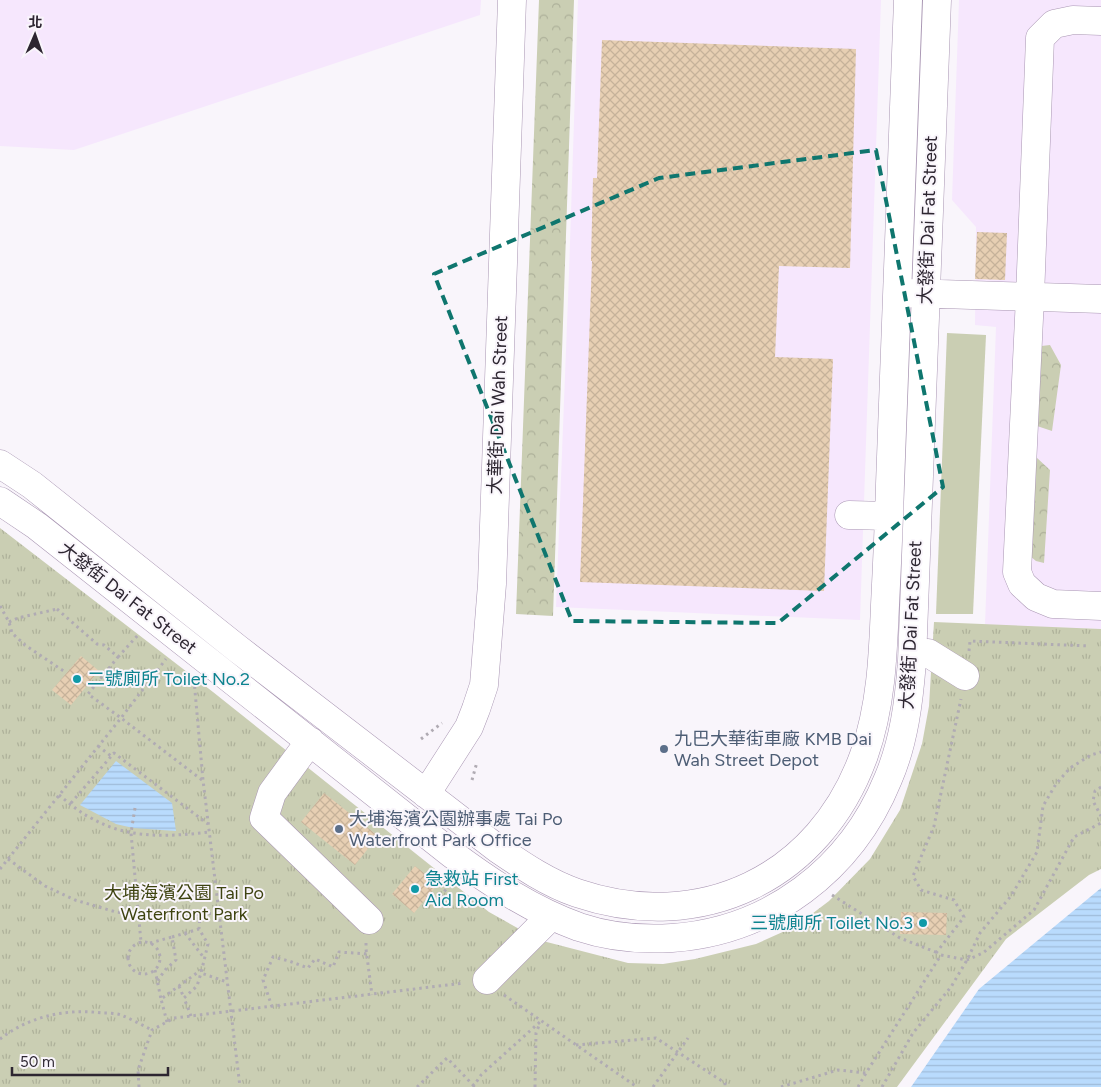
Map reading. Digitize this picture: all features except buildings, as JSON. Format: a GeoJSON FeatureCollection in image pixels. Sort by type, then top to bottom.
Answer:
{"type":"FeatureCollection","features":[{"type":"Feature","properties":{"kind":"street","name":"大華街 Dai Wah Street"},"geometry":{"type":"LineString","coordinates":[[426,794],[469,727],[484,685],[492,584],[512,0]]}},
{"type":"Feature","properties":{"kind":"street","name":"大發街 Dai Fat Street"},"geometry":{"type":"LineString","coordinates":[[0,464],[40,491],[238,649],[528,870],[574,892],[598,900],[644,908],[667,908],[710,901],[764,880],[797,856],[812,842],[842,804],[865,753],[874,722],[879,693],[883,659],[889,516],[908,0]]}},
{"type":"Feature","properties":{"kind":"street","name":"大發街 Dai Fat Street"},"geometry":{"type":"LineString","coordinates":[[0,501],[45,532],[452,854],[524,902],[551,916],[580,927],[606,934],[652,939],[686,937],[710,933],[739,924],[772,910],[810,885],[852,843],[878,802],[889,778],[904,725],[912,661],[937,0]]}},
{"type":"Feature","properties":{"kind":"street"},"geometry":{"type":"LineString","coordinates":[[1101,21],[1073,20],[1054,24],[1040,38],[1017,572],[1022,584],[1036,597],[1053,604],[1101,606]]}},
{"type":"Feature","properties":{"kind":"street"},"geometry":{"type":"LineString","coordinates":[[897,292],[1101,299]]}},
{"type":"Feature","properties":{"kind":"street"},"geometry":{"type":"LineString","coordinates":[[849,515],[889,516]]}},
{"type":"Feature","properties":{"kind":"street"},"geometry":{"type":"LineString","coordinates":[[928,653],[966,676]]}},
{"type":"Feature","properties":{"kind":"street"},"geometry":{"type":"LineString","coordinates":[[874,722],[904,725]]}},
{"type":"Feature","properties":{"kind":"street"},"geometry":{"type":"LineString","coordinates":[[310,742],[272,794],[264,818],[369,920]]}},
{"type":"Feature","properties":{"kind":"street"},"geometry":{"type":"LineString","coordinates":[[487,980],[551,916]]}},
{"type":"Feature","properties":{"kind":"path"},"geometry":{"type":"LineString","coordinates":[[0,606],[9,622],[12,633],[65,672]]}},
{"type":"Feature","properties":{"kind":"path"},"geometry":{"type":"LineString","coordinates":[[9,622],[18,618],[58,609],[97,644],[104,645],[118,657]]}},
{"type":"Feature","properties":{"kind":"path"},"geometry":{"type":"LineString","coordinates":[[143,630],[88,694],[203,780]]}},
{"type":"Feature","properties":{"kind":"path"},"geometry":{"type":"LineString","coordinates":[[858,1087],[939,954],[964,917],[954,900],[921,890],[913,876],[934,826],[966,676],[970,641],[1089,646]]}},
{"type":"Feature","properties":{"kind":"path"},"geometry":{"type":"LineString","coordinates":[[0,869],[121,718],[171,652]]}},
{"type":"Feature","properties":{"kind":"path"},"geometry":{"type":"LineString","coordinates":[[194,679],[203,780],[240,1087]]}},
{"type":"Feature","properties":{"kind":"path"},"geometry":{"type":"LineString","coordinates":[[98,746],[111,756]]}},
{"type":"Feature","properties":{"kind":"path"},"geometry":{"type":"LineString","coordinates":[[882,1087],[913,1033],[951,987],[980,933],[1011,896],[1037,852],[1043,806],[1056,784],[1070,768],[1091,755],[1101,752]]}},
{"type":"Feature","properties":{"kind":"path"},"geometry":{"type":"LineString","coordinates":[[70,803],[114,753],[208,824]]}},
{"type":"Feature","properties":{"kind":"path"},"geometry":{"type":"LineString","coordinates":[[1101,787],[1095,791],[1093,801],[1101,816]]}},
{"type":"Feature","properties":{"kind":"path"},"geometry":{"type":"LineString","coordinates":[[59,795],[90,818],[117,830],[159,836],[209,832]]}},
{"type":"Feature","properties":{"kind":"path"},"geometry":{"type":"LineString","coordinates":[[135,808],[131,833],[141,942]]}},
{"type":"Feature","properties":{"kind":"path"},"geometry":{"type":"LineString","coordinates":[[832,894],[900,938],[939,954],[967,960],[983,953],[1034,910],[1074,837],[1101,823]]}},
{"type":"Feature","properties":{"kind":"path"},"geometry":{"type":"LineString","coordinates":[[8,859],[45,886],[76,900],[116,912],[158,917],[219,913]]}},
{"type":"Feature","properties":{"kind":"path"},"geometry":{"type":"LineString","coordinates":[[441,897],[449,883],[455,878]]}},
{"type":"Feature","properties":{"kind":"path"},"geometry":{"type":"LineString","coordinates":[[184,998],[197,986],[208,944],[199,929],[200,914]]}},
{"type":"Feature","properties":{"kind":"path"},"geometry":{"type":"LineString","coordinates":[[369,920],[366,949],[372,995]]}},
{"type":"Feature","properties":{"kind":"path"},"geometry":{"type":"LineString","coordinates":[[150,943],[156,947],[160,954],[160,963],[155,970],[147,974],[139,973],[132,969],[128,961],[128,953],[133,946],[141,942],[150,943],[199,929]]}},
{"type":"Feature","properties":{"kind":"path"},"geometry":{"type":"LineString","coordinates":[[185,934],[204,958]]}},
{"type":"Feature","properties":{"kind":"path"},"geometry":{"type":"LineString","coordinates":[[157,981],[166,968],[176,960],[172,937]]}},
{"type":"Feature","properties":{"kind":"path"},"geometry":{"type":"LineString","coordinates":[[272,1007],[263,980],[273,957],[308,968],[315,959],[333,967],[339,952],[367,954]]}},
{"type":"Feature","properties":{"kind":"path"},"geometry":{"type":"LineString","coordinates":[[155,970],[167,1022]]}},
{"type":"Feature","properties":{"kind":"path"},"geometry":{"type":"LineString","coordinates":[[201,971],[227,982]]}},
{"type":"Feature","properties":{"kind":"path"},"geometry":{"type":"LineString","coordinates":[[161,999],[201,971]]}},
{"type":"Feature","properties":{"kind":"path"},"geometry":{"type":"LineString","coordinates":[[139,1087],[138,1070],[152,1030],[174,1018],[487,980],[501,993],[637,1087]]}},
{"type":"Feature","properties":{"kind":"path"},"geometry":{"type":"LineString","coordinates":[[179,986],[191,1016]]}},
{"type":"Feature","properties":{"kind":"path"},"geometry":{"type":"LineString","coordinates":[[0,1039],[26,1024],[52,1014],[68,1012],[91,1011],[120,1015],[152,1030]]}},
{"type":"Feature","properties":{"kind":"path"},"geometry":{"type":"LineString","coordinates":[[417,1087],[447,1058],[474,1087],[481,1075],[541,1021]]}},
{"type":"Feature","properties":{"kind":"path"},"geometry":{"type":"LineString","coordinates":[[536,1087],[536,1033],[541,1021]]}},
{"type":"Feature","properties":{"kind":"path"},"geometry":{"type":"LineString","coordinates":[[576,1045],[656,1038],[725,1083],[725,1087]]}},
{"type":"Feature","properties":{"kind":"path"},"geometry":{"type":"LineString","coordinates":[[653,1087],[688,1038]]}},
{"type":"Feature","properties":{"kind":"path"},"geometry":{"type":"LineString","coordinates":[[781,1087],[838,1070],[866,1073]]}},
{"type":"Feature","properties":{"kind":"highlighted area"},"geometry":{"type":"Polygon","coordinates":[[[876,150],[943,487],[778,623],[572,621],[434,274],[659,178],[876,150]]]}},
{"type":"Feature","properties":{"kind":"shaded area"},"geometry":{"type":"Polygon","coordinates":[[[0,0],[481,0],[480,15],[74,150],[0,146],[0,0]]]}},
{"type":"Feature","properties":{"kind":"shaded area"},"geometry":{"type":"Polygon","coordinates":[[[578,0],[881,0],[860,620],[556,607],[578,0]]]}},
{"type":"Feature","properties":{"kind":"shaded area"},"geometry":{"type":"Polygon","coordinates":[[[959,0],[1101,0],[1101,629],[985,625],[996,327],[975,325],[976,227],[952,200],[959,0]]]}},
{"type":"Feature","properties":{"kind":"green space"},"geometry":{"type":"Polygon","coordinates":[[[539,0],[574,0],[553,616],[516,614],[539,0]]]}},
{"type":"Feature","properties":{"kind":"green space"},"geometry":{"type":"Polygon","coordinates":[[[947,333],[986,335],[973,614],[936,614],[947,333]]]}},
{"type":"Feature","properties":{"kind":"green space"},"geometry":{"type":"Polygon","coordinates":[[[1050,345],[1061,365],[1052,431],[1016,419],[1015,349],[1050,345]]]}},
{"type":"Feature","properties":{"kind":"green space"},"geometry":{"type":"Polygon","coordinates":[[[1036,457],[1050,470],[1044,563],[1036,561],[1009,539],[1036,457]]]}},
{"type":"Feature","properties":{"kind":"green space","name":"大埔海濱公園 Tai Po Waterfront Park"},"geometry":{"type":"Polygon","coordinates":[[[0,528],[213,692],[489,912],[539,940],[628,963],[663,964],[695,959],[756,944],[796,926],[829,901],[870,859],[900,810],[922,744],[929,706],[934,622],[1101,629],[1101,869],[1089,875],[1006,939],[897,1087],[0,1087],[0,528]]]}},
{"type":"Feature","properties":{"kind":"water"},"geometry":{"type":"Polygon","coordinates":[[[116,761],[172,803],[176,831],[133,828],[116,824],[80,805],[116,761]]]}},
{"type":"Feature","properties":{"kind":"water"},"geometry":{"type":"Polygon","coordinates":[[[1101,888],[1101,1087],[911,1087],[979,989],[1101,888]]]}},
{"type":"Feature","properties":{"kind":"place","name":"二號廁所 Toilet No.2"},"geometry":{"type":"Point","coordinates":[77,679]}},
{"type":"Feature","properties":{"kind":"place","name":"九巴大華街車廠 KMB Dai Wah Street Depot"},"geometry":{"type":"Point","coordinates":[664,749]}},
{"type":"Feature","properties":{"kind":"place","name":"大埔海濱公園辦事處 Tai Po Waterfront Park Office"},"geometry":{"type":"Point","coordinates":[339,829]}},
{"type":"Feature","properties":{"kind":"place","name":"急救站 First Aid Room"},"geometry":{"type":"Point","coordinates":[415,889]}},
{"type":"Feature","properties":{"kind":"place","name":"三號廁所 Toilet No.3"},"geometry":{"type":"Point","coordinates":[923,923]}}]}
